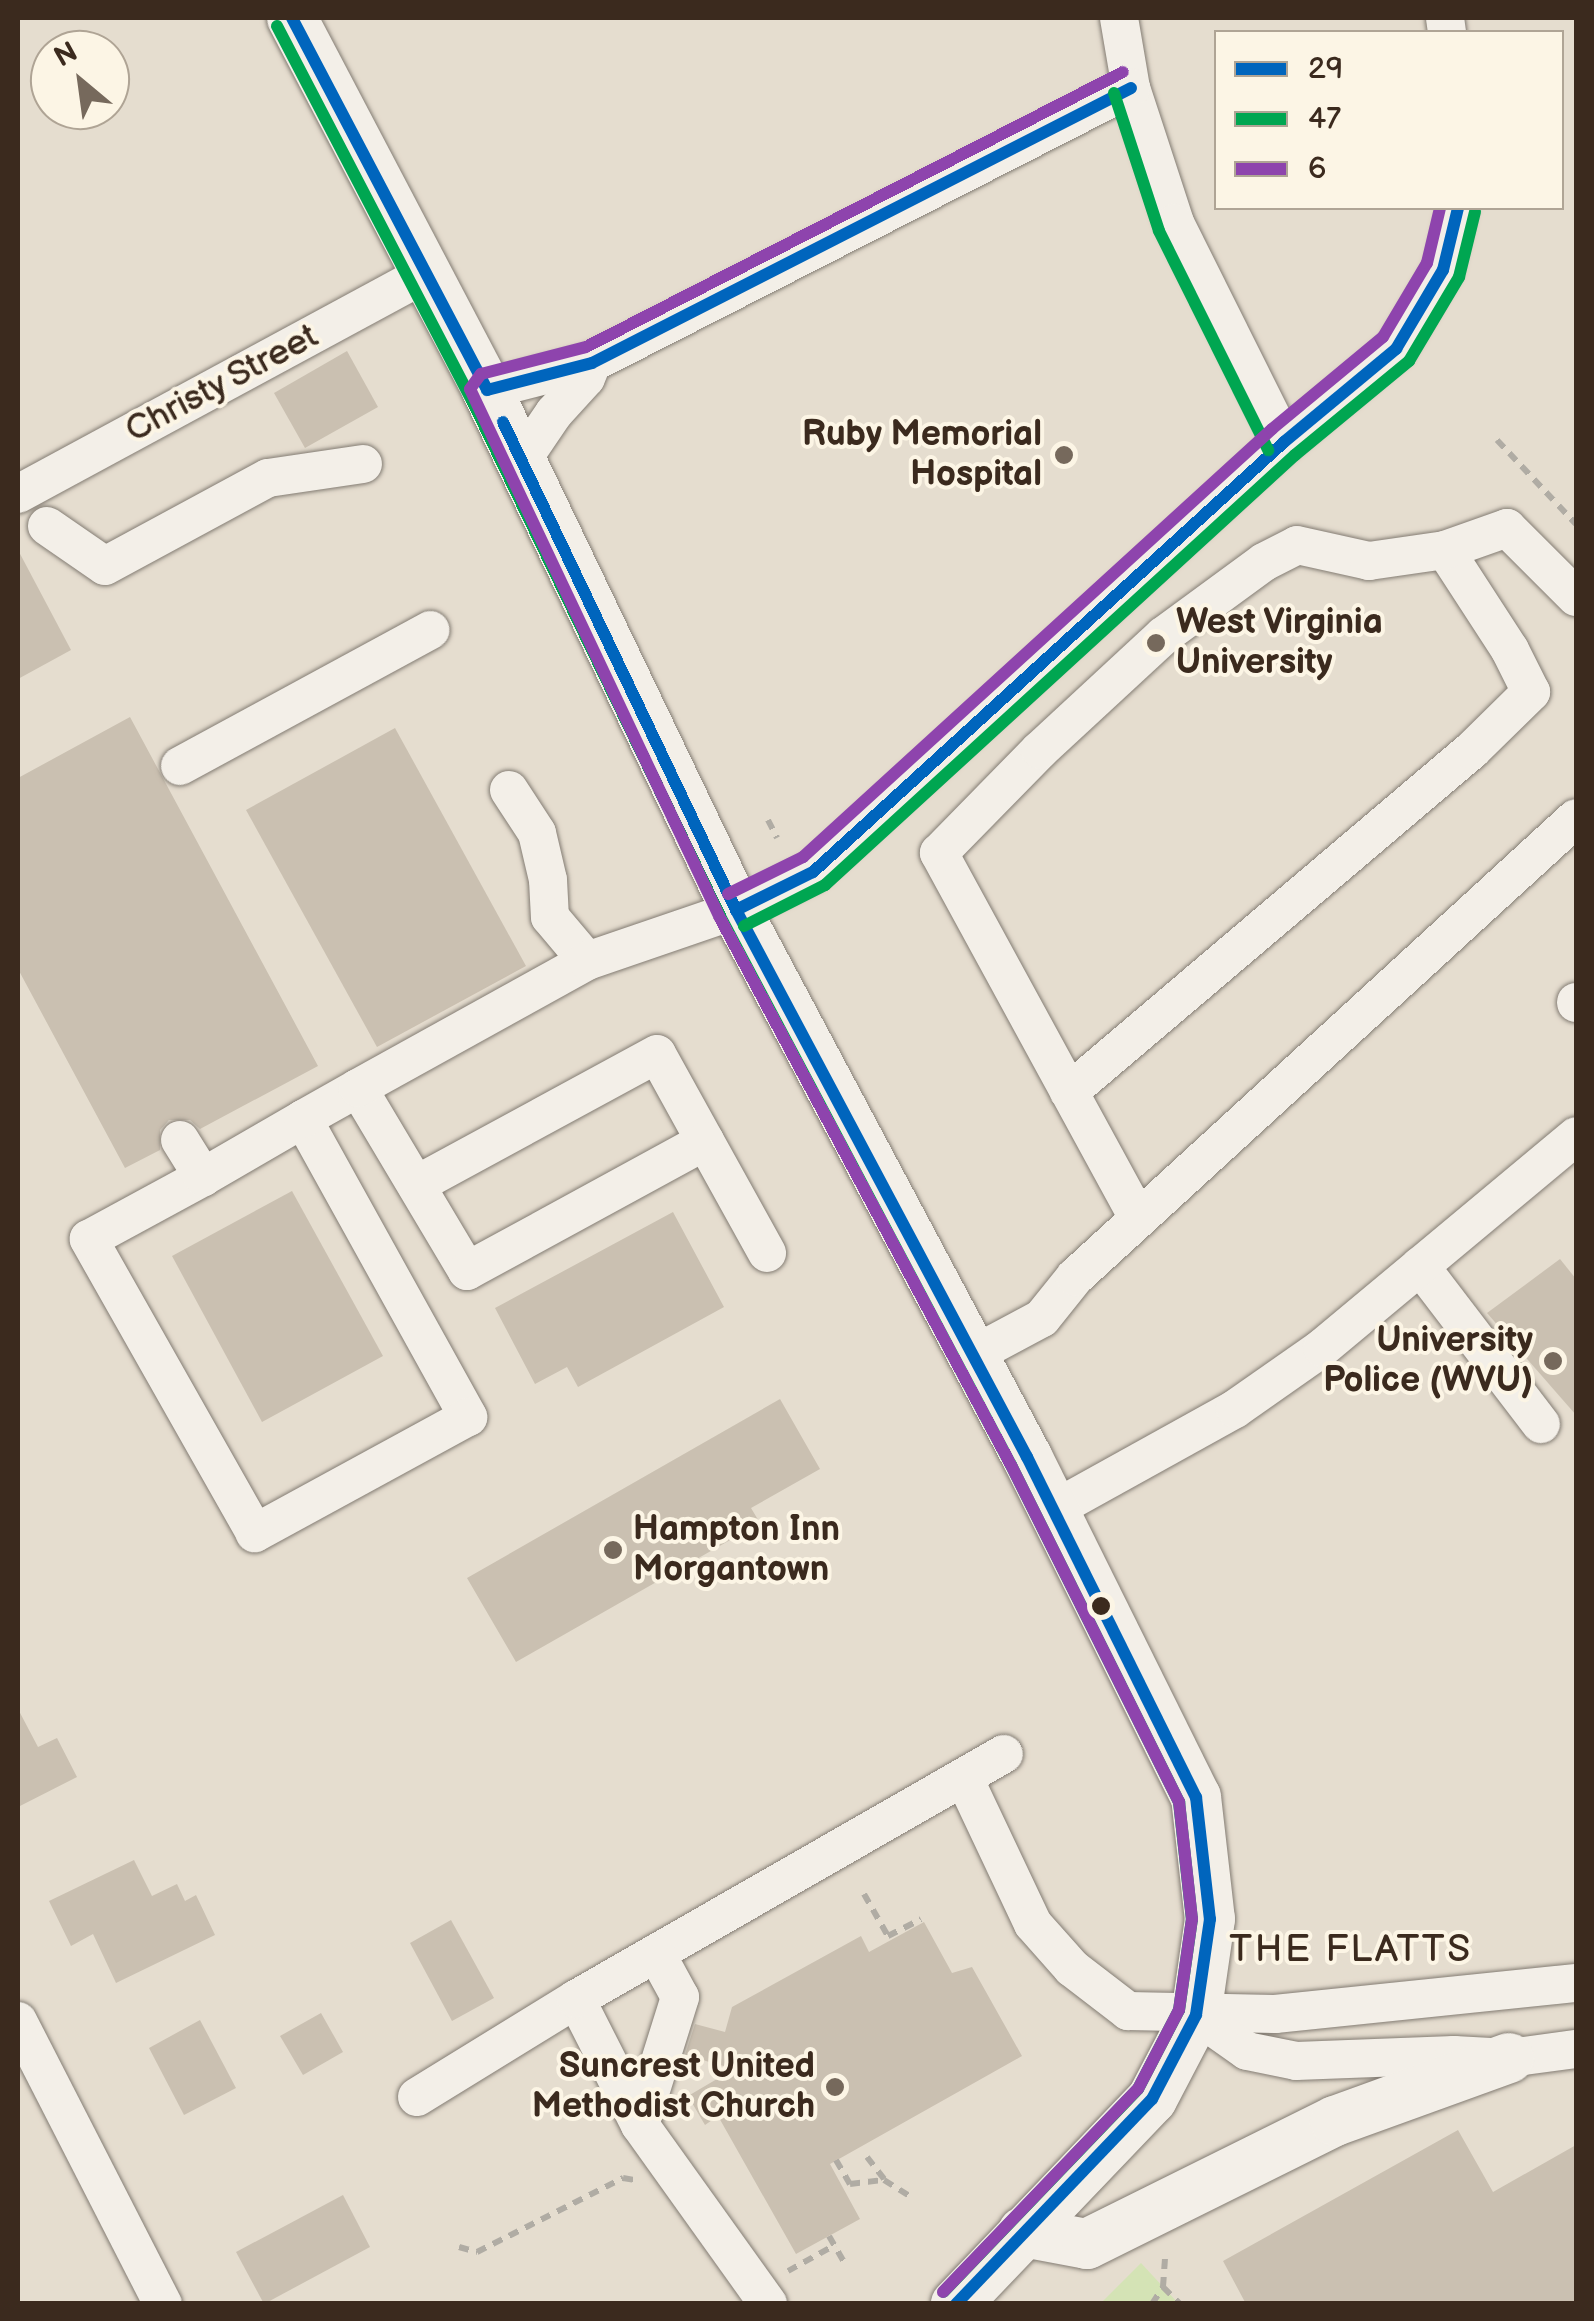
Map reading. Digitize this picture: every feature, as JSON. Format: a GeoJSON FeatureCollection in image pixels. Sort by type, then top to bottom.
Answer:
{"type":"FeatureCollection","features":[{"type":"Feature","properties":{"kind":"main road"},"geometry":{"type":"LineString","coordinates":[[292,18],[488,390],[736,910],[973,1355],[1196,1797],[1210,1919],[1196,2016],[1152,2099],[956,2304]]}},
{"type":"Feature","properties":{"kind":"main road"},"geometry":{"type":"LineString","coordinates":[[1024,2232],[1086,2244],[1335,2122],[1509,2058]]}},
{"type":"Feature","properties":{"kind":"street"},"geometry":{"type":"LineString","coordinates":[[1119,18],[1131,88],[1175,223],[1284,442]]}},
{"type":"Feature","properties":{"kind":"street"},"geometry":{"type":"LineString","coordinates":[[488,390],[592,363],[1131,88]]}},
{"type":"Feature","properties":{"kind":"street"},"geometry":{"type":"LineString","coordinates":[[302,1119],[468,1417],[256,1534],[89,1238],[202,1177],[302,1119],[586,961],[736,910],[813,872],[1284,442],[1396,349],[1443,270],[1458,210]]}},
{"type":"Feature","properties":{"kind":"street","name":"Christy Street"},"geometry":{"type":"LineString","coordinates":[[18,494],[426,273]]}},
{"type":"Feature","properties":{"kind":"street"},"geometry":{"type":"LineString","coordinates":[[522,460],[554,413],[586,378],[592,363]]}},
{"type":"Feature","properties":{"kind":"street"},"geometry":{"type":"LineString","coordinates":[[46,526],[104,566],[268,478],[363,464]]}},
{"type":"Feature","properties":{"kind":"street"},"geometry":{"type":"LineString","coordinates":[[1138,1218],[940,853],[1040,750],[1163,636],[1251,572],[1297,545],[1369,562],[1445,550],[1507,528],[1576,596]]}},
{"type":"Feature","properties":{"kind":"street"},"geometry":{"type":"LineString","coordinates":[[1069,1092],[1472,750],[1531,692],[1510,650],[1445,550]]}},
{"type":"Feature","properties":{"kind":"street"},"geometry":{"type":"LineString","coordinates":[[1130,582],[1163,636]]}},
{"type":"Feature","properties":{"kind":"street"},"geometry":{"type":"LineString","coordinates":[[180,766],[430,630]]}},
{"type":"Feature","properties":{"kind":"street"},"geometry":{"type":"LineString","coordinates":[[509,790],[537,833],[548,880],[550,917],[586,961]]}},
{"type":"Feature","properties":{"kind":"street"},"geometry":{"type":"LineString","coordinates":[[973,1355],[1042,1318],[1075,1277],[1138,1218],[1576,818]]}},
{"type":"Feature","properties":{"kind":"street"},"geometry":{"type":"LineString","coordinates":[[416,1185],[657,1054],[767,1254]]}},
{"type":"Feature","properties":{"kind":"street"},"geometry":{"type":"LineString","coordinates":[[358,1088],[467,1271],[706,1140]]}},
{"type":"Feature","properties":{"kind":"street"},"geometry":{"type":"LineString","coordinates":[[180,1140],[202,1177]]}},
{"type":"Feature","properties":{"kind":"street"},"geometry":{"type":"LineString","coordinates":[[1053,1510],[1235,1409],[1322,1348],[1420,1266],[1571,1153]]}},
{"type":"Feature","properties":{"kind":"street"},"geometry":{"type":"LineString","coordinates":[[1420,1266],[1541,1424]]}},
{"type":"Feature","properties":{"kind":"street"},"geometry":{"type":"LineString","coordinates":[[417,2097],[576,1999],[1004,1754]]}},
{"type":"Feature","properties":{"kind":"street"},"geometry":{"type":"LineString","coordinates":[[964,1778],[1033,1924],[1072,1968],[1128,2011],[1196,2016],[1275,2014],[1576,1982]]}},
{"type":"Feature","properties":{"kind":"street"},"geometry":{"type":"LineString","coordinates":[[640,2125],[680,1997],[656,1953]]}},
{"type":"Feature","properties":{"kind":"street"},"geometry":{"type":"LineString","coordinates":[[576,1999],[640,2125],[775,2289]]}},
{"type":"Feature","properties":{"kind":"street"},"geometry":{"type":"LineString","coordinates":[[1196,2016],[1247,2051],[1296,2061],[1454,2055],[1509,2058],[1576,2049]]}},
{"type":"Feature","properties":{"kind":"street"},"geometry":{"type":"LineString","coordinates":[[18,2021],[163,2304]]}},
{"type":"Feature","properties":{"kind":"path"},"geometry":{"type":"LineString","coordinates":[[1497,440],[1576,524]]}},
{"type":"Feature","properties":{"kind":"path"},"geometry":{"type":"LineString","coordinates":[[768,820],[777,838]]}},
{"type":"Feature","properties":{"kind":"path"},"geometry":{"type":"LineString","coordinates":[[864,1894],[888,1936],[921,1918]]}},
{"type":"Feature","properties":{"kind":"path"},"geometry":{"type":"LineString","coordinates":[[867,2157],[884,2180],[911,2197]]}},
{"type":"Feature","properties":{"kind":"path"},"geometry":{"type":"LineString","coordinates":[[836,2160],[850,2184],[884,2180]]}},
{"type":"Feature","properties":{"kind":"path"},"geometry":{"type":"LineString","coordinates":[[459,2247],[477,2252],[623,2178],[650,2184]]}},
{"type":"Feature","properties":{"kind":"path"},"geometry":{"type":"LineString","coordinates":[[830,2236],[846,2265]]}},
{"type":"Feature","properties":{"kind":"path"},"geometry":{"type":"LineString","coordinates":[[775,2289],[834,2245]]}},
{"type":"Feature","properties":{"kind":"path"},"geometry":{"type":"LineString","coordinates":[[1152,2304],[1162,2287],[1168,2245]]}},
{"type":"Feature","properties":{"kind":"path"},"geometry":{"type":"LineString","coordinates":[[1162,2287],[1180,2304]]}},
{"type":"Feature","properties":{"kind":"green space"},"geometry":{"type":"Polygon","coordinates":[[[1141,2263],[1178,2303],[1101,2303],[1141,2263]]]}},
{"type":"Feature","properties":{"kind":"building"},"geometry":{"type":"Polygon","coordinates":[[[347,351],[378,407],[305,448],[274,393],[347,351]]]}},
{"type":"Feature","properties":{"kind":"building"},"geometry":{"type":"Polygon","coordinates":[[[18,550],[71,650],[18,679],[18,550]]]}},
{"type":"Feature","properties":{"kind":"building"},"geometry":{"type":"Polygon","coordinates":[[[130,717],[318,1066],[200,1129],[190,1120],[169,1120],[160,1130],[160,1150],[125,1168],[18,969],[18,778],[130,717]]]}},
{"type":"Feature","properties":{"kind":"building"},"geometry":{"type":"Polygon","coordinates":[[[395,728],[526,966],[377,1047],[246,810],[395,728]]]}},
{"type":"Feature","properties":{"kind":"building"},"geometry":{"type":"Polygon","coordinates":[[[292,1191],[383,1356],[262,1422],[172,1256],[292,1191]]]}},
{"type":"Feature","properties":{"kind":"building"},"geometry":{"type":"Polygon","coordinates":[[[673,1212],[724,1307],[578,1387],[567,1367],[535,1384],[495,1308],[673,1212]]]}},
{"type":"Feature","properties":{"kind":"building","name":"University Police (WVU)"},"geometry":{"type":"Polygon","coordinates":[[[1560,1259],[1576,1279],[1576,1415],[1487,1313],[1560,1259]]]}},
{"type":"Feature","properties":{"kind":"building","name":"Hampton Inn Morgantown"},"geometry":{"type":"Polygon","coordinates":[[[780,1399],[820,1469],[751,1508],[760,1523],[516,1662],[467,1578],[780,1399]]]}},
{"type":"Feature","properties":{"kind":"building"},"geometry":{"type":"Polygon","coordinates":[[[18,1709],[38,1747],[57,1738],[77,1777],[18,1807],[18,1709]]]}},
{"type":"Feature","properties":{"kind":"building"},"geometry":{"type":"Polygon","coordinates":[[[134,1860],[152,1896],[177,1884],[185,1901],[196,1895],[215,1935],[116,1983],[93,1934],[71,1946],[49,1901],[134,1860]]]}},
{"type":"Feature","properties":{"kind":"building"},"geometry":{"type":"Polygon","coordinates":[[[451,1920],[494,1998],[452,2021],[410,1943],[451,1920]]]}},
{"type":"Feature","properties":{"kind":"building","name":"Suncrest United Methodist Church"},"geometry":{"type":"Polygon","coordinates":[[[924,1922],[952,1973],[972,1967],[1022,2056],[830,2164],[860,2219],[796,2254],[718,2116],[705,2125],[688,2096],[734,2069],[685,2055],[695,2024],[725,2032],[732,2007],[861,1936],[869,1952],[924,1922]]]}},
{"type":"Feature","properties":{"kind":"building"},"geometry":{"type":"Polygon","coordinates":[[[321,2013],[343,2052],[303,2075],[280,2036],[321,2013]]]}},
{"type":"Feature","properties":{"kind":"building"},"geometry":{"type":"Polygon","coordinates":[[[200,2020],[236,2088],[184,2115],[149,2048],[200,2020]]]}},
{"type":"Feature","properties":{"kind":"building"},"geometry":{"type":"Polygon","coordinates":[[[1458,2130],[1493,2192],[1576,2145],[1576,2304],[1246,2304],[1223,2261],[1458,2130]]]}},
{"type":"Feature","properties":{"kind":"building"},"geometry":{"type":"Polygon","coordinates":[[[343,2195],[370,2247],[264,2304],[236,2252],[343,2195]]]}},
{"type":"Feature","properties":{"kind":"transit line","name":"29"},"geometry":{"type":"LineString","coordinates":[[292,18],[487,390],[592,363],[1131,88]]}},
{"type":"Feature","properties":{"kind":"transit line","name":"47"},"geometry":{"type":"LineString","coordinates":[[277,26],[471,398],[721,918],[1011,1465],[1179,1802],[1192,1919],[1179,2010],[1138,2089],[943,2292]]}},
{"type":"Feature","properties":{"kind":"transit line","name":"6"},"geometry":{"type":"LineString","coordinates":[[943,2292],[1138,2089],[1179,2010],[1192,1919],[1179,1802],[1011,1465],[720,918],[470,389],[481,374],[586,347],[1123,72]]}},
{"type":"Feature","properties":{"kind":"transit line","name":"47"},"geometry":{"type":"LineString","coordinates":[[1114,93],[1159,231],[1268,450]]}},
{"type":"Feature","properties":{"kind":"transit line","name":"6"},"geometry":{"type":"LineString","coordinates":[[728,894],[803,857],[1272,429],[1383,337],[1427,263],[1440,210]]}},
{"type":"Feature","properties":{"kind":"transit line","name":"29"},"geometry":{"type":"LineString","coordinates":[[736,910],[813,872],[1284,442],[1396,349],[1443,270],[1458,210]]}},
{"type":"Feature","properties":{"kind":"transit line","name":"47"},"geometry":{"type":"LineString","coordinates":[[744,926],[825,885],[1295,455],[1409,361],[1459,277],[1475,212]]}},
{"type":"Feature","properties":{"kind":"transit line","name":"29"},"geometry":{"type":"LineString","coordinates":[[503,422],[736,910],[1027,1457],[1196,1797],[1210,1919],[1196,2015],[1152,2099],[956,2304]]}},
{"type":"Feature","properties":{"kind":"place","name":"Ruby Memorial Hospital"},"geometry":{"type":"Point","coordinates":[1064,455]}},
{"type":"Feature","properties":{"kind":"place","name":"West Virginia University"},"geometry":{"type":"Point","coordinates":[1156,643]}},
{"type":"Feature","properties":{"kind":"place","name":"University Police (WVU)"},"geometry":{"type":"Point","coordinates":[1553,1361]}},
{"type":"Feature","properties":{"kind":"place","name":"Hampton Inn Morgantown"},"geometry":{"type":"Point","coordinates":[613,1550]}},
{"type":"Feature","properties":{"kind":"place","name":"Suncrest United Methodist Church"},"geometry":{"type":"Point","coordinates":[835,2087]}},
{"type":"Feature","properties":{"kind":"district","name":"THE FLATTS"},"geometry":{"type":"Point","coordinates":[1351,1950]}}]}
